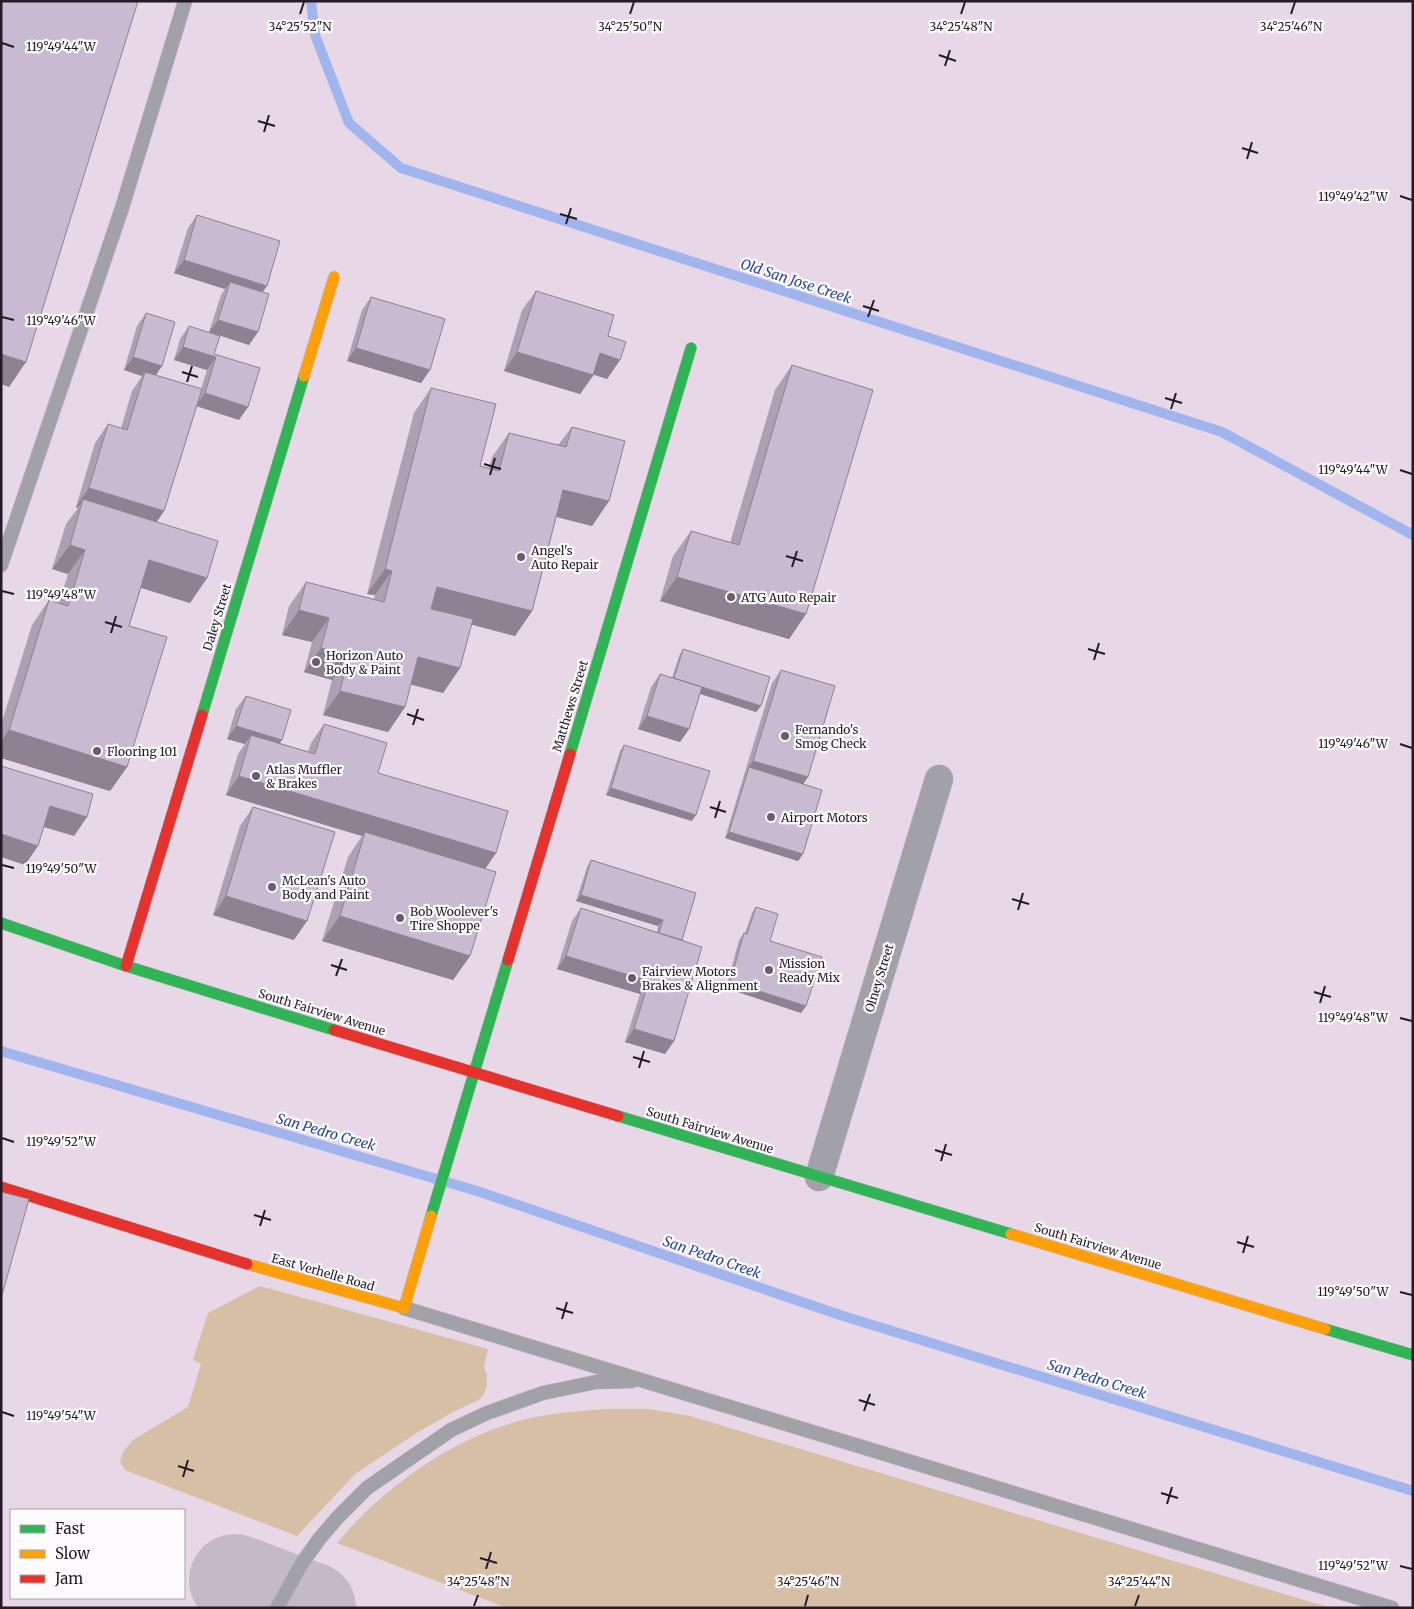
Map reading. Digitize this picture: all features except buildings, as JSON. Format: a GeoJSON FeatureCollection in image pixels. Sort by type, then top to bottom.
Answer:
{"type":"FeatureCollection","features":[{"type":"Feature","properties":{"kind":"street","name":"Daley Street"},"geometry":{"type":"LineString","coordinates":[[126,966],[334,277]]}},
{"type":"Feature","properties":{"kind":"street","name":"Matthews Street"},"geometry":{"type":"LineString","coordinates":[[474,1073],[691,348]]}},
{"type":"Feature","properties":{"kind":"street","name":"Olney Street"},"geometry":{"type":"LineString","coordinates":[[819,1178],[939,779]]}},
{"type":"Feature","properties":{"kind":"street","name":"South Fairview Avenue"},"geometry":{"type":"LineString","coordinates":[[1,924],[126,966],[474,1073],[1413,1355]]}},
{"type":"Feature","properties":{"kind":"street"},"geometry":{"type":"LineString","coordinates":[[404,1308],[474,1073]]}},
{"type":"Feature","properties":{"kind":"street","name":"East Verhelle Road"},"geometry":{"type":"LineString","coordinates":[[1,1187],[208,1253],[404,1308]]}},
{"type":"Feature","properties":{"kind":"lane"},"geometry":{"type":"LineString","coordinates":[[1,565],[122,208],[185,1]]}},
{"type":"Feature","properties":{"kind":"lane"},"geometry":{"type":"LineString","coordinates":[[404,1308],[1392,1608]]}},
{"type":"Feature","properties":{"kind":"lane"},"geometry":{"type":"LineString","coordinates":[[277,1608],[302,1563],[338,1516],[367,1488],[451,1430],[487,1413],[543,1393],[596,1382],[645,1381]]}},
{"type":"Feature","properties":{"kind":"shaded area"},"geometry":{"type":"Polygon","coordinates":[[[260,1286],[488,1349],[484,1367],[487,1375],[487,1385],[484,1394],[479,1400],[418,1432],[355,1474],[297,1536],[125,1470],[120,1462],[123,1452],[133,1440],[188,1407],[201,1364],[193,1360],[208,1313],[260,1286]]]}},
{"type":"Feature","properties":{"kind":"shaded area"},"geometry":{"type":"Polygon","coordinates":[[[649,1409],[690,1416],[1331,1608],[507,1608],[337,1543],[356,1522],[399,1483],[422,1466],[472,1438],[526,1419],[576,1411],[649,1409]]]}},
{"type":"Feature","properties":{"kind":"waterway","name":"Old San Jose Creek"},"geometry":{"type":"LineString","coordinates":[[311,1],[315,35],[349,123],[401,168],[1222,432],[1413,535]]}},
{"type":"Feature","properties":{"kind":"waterway","name":"San Pedro Creek"},"geometry":{"type":"LineString","coordinates":[[1,1051],[477,1191],[840,1315],[1413,1491]]}},
{"type":"Feature","properties":{"kind":"taxiway"},"geometry":{"type":"LineString","coordinates":[[235,1580],[310,1608]]}},
{"type":"Feature","properties":{"kind":"traffic: fast"},"geometry":{"type":"LineString","coordinates":[[570,754],[691,348]]}},
{"type":"Feature","properties":{"kind":"traffic: fast"},"geometry":{"type":"LineString","coordinates":[[202,715],[304,376]]}},
{"type":"Feature","properties":{"kind":"traffic: fast"},"geometry":{"type":"LineString","coordinates":[[1,923],[126,966],[334,1030]]}},
{"type":"Feature","properties":{"kind":"traffic: fast"},"geometry":{"type":"LineString","coordinates":[[431,1216],[508,960]]}},
{"type":"Feature","properties":{"kind":"traffic: fast"},"geometry":{"type":"LineString","coordinates":[[618,1116],[1011,1234]]}},
{"type":"Feature","properties":{"kind":"traffic: fast"},"geometry":{"type":"LineString","coordinates":[[1325,1329],[1413,1355]]}},
{"type":"Feature","properties":{"kind":"traffic: slow"},"geometry":{"type":"LineString","coordinates":[[304,376],[334,277]]}},
{"type":"Feature","properties":{"kind":"traffic: slow"},"geometry":{"type":"LineString","coordinates":[[247,1264],[404,1308],[431,1216]]}},
{"type":"Feature","properties":{"kind":"traffic: slow"},"geometry":{"type":"LineString","coordinates":[[1011,1234],[1325,1329]]}},
{"type":"Feature","properties":{"kind":"traffic: jam"},"geometry":{"type":"LineString","coordinates":[[126,966],[202,715]]}},
{"type":"Feature","properties":{"kind":"traffic: jam"},"geometry":{"type":"LineString","coordinates":[[508,960],[570,754]]}},
{"type":"Feature","properties":{"kind":"traffic: jam"},"geometry":{"type":"LineString","coordinates":[[334,1030],[618,1116]]}},
{"type":"Feature","properties":{"kind":"traffic: jam"},"geometry":{"type":"LineString","coordinates":[[1,1187],[247,1264]]}},
{"type":"Feature","properties":{"kind":"place","name":"Angel's Auto Repair"},"geometry":{"type":"Point","coordinates":[521,557]}},
{"type":"Feature","properties":{"kind":"place","name":"ATG Auto Repair"},"geometry":{"type":"Point","coordinates":[731,597]}},
{"type":"Feature","properties":{"kind":"place","name":"Horizon Auto Body & Paint"},"geometry":{"type":"Point","coordinates":[316,662]}},
{"type":"Feature","properties":{"kind":"place","name":"Fernando's Smog Check"},"geometry":{"type":"Point","coordinates":[785,736]}},
{"type":"Feature","properties":{"kind":"place","name":"Flooring 101"},"geometry":{"type":"Point","coordinates":[97,751]}},
{"type":"Feature","properties":{"kind":"place","name":"Atlas Muffler & Brakes"},"geometry":{"type":"Point","coordinates":[256,776]}},
{"type":"Feature","properties":{"kind":"place","name":"Airport Motors"},"geometry":{"type":"Point","coordinates":[771,817]}},
{"type":"Feature","properties":{"kind":"place","name":"McLean's Auto Body and Paint"},"geometry":{"type":"Point","coordinates":[272,887]}},
{"type":"Feature","properties":{"kind":"place","name":"Bob Woolever's Tire Shoppe"},"geometry":{"type":"Point","coordinates":[400,918]}},
{"type":"Feature","properties":{"kind":"place","name":"Mission Ready Mix"},"geometry":{"type":"Point","coordinates":[769,970]}},
{"type":"Feature","properties":{"kind":"place","name":"Fairview Motors Brakes & Alignment"},"geometry":{"type":"Point","coordinates":[632,978]}}]}
